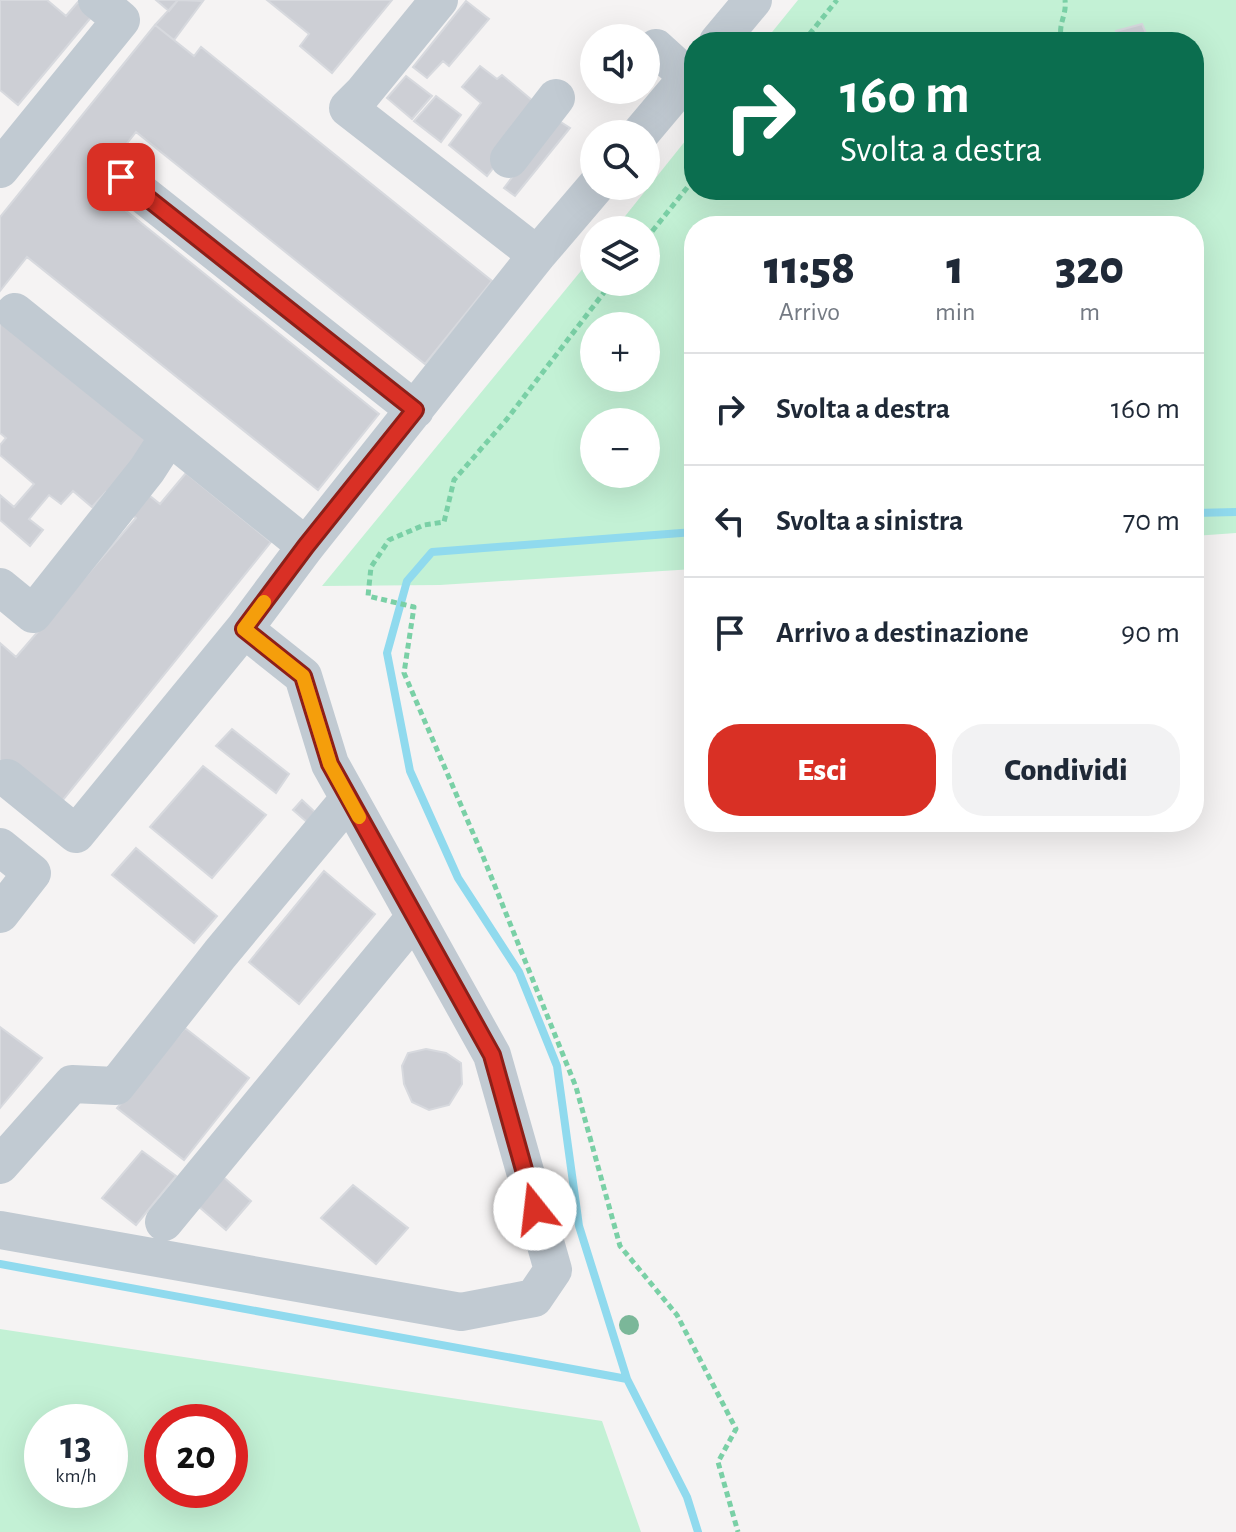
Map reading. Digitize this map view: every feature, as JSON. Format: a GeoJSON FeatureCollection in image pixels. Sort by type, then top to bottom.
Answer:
{"type":"FeatureCollection","features":[{"type":"Feature","properties":{"kind":"lane"},"geometry":{"type":"LineString","coordinates":[[0,169],[121,20],[97,0]]}},
{"type":"Feature","properties":{"kind":"lane"},"geometry":{"type":"LineString","coordinates":[[439,0],[348,108],[537,255]]}},
{"type":"Feature","properties":{"kind":"lane"},"geometry":{"type":"LineString","coordinates":[[726,32],[753,0]]}},
{"type":"Feature","properties":{"kind":"lane"},"geometry":{"type":"LineString","coordinates":[[660,51],[684,69]]}},
{"type":"Feature","properties":{"kind":"lane"},"geometry":{"type":"LineString","coordinates":[[652,120],[684,82]]}},
{"type":"Feature","properties":{"kind":"lane"},"geometry":{"type":"LineString","coordinates":[[509,159],[556,98]]}},
{"type":"Feature","properties":{"kind":"lane"},"geometry":{"type":"LineString","coordinates":[[121,177],[415,410]]}},
{"type":"Feature","properties":{"kind":"lane"},"geometry":{"type":"LineString","coordinates":[[7,778],[76,834],[244,629],[306,546],[584,200]]}},
{"type":"Feature","properties":{"kind":"lane"},"geometry":{"type":"LineString","coordinates":[[15,312],[306,546]]}},
{"type":"Feature","properties":{"kind":"lane"},"geometry":{"type":"LineString","coordinates":[[0,587],[33,614],[147,470],[169,436]]}},
{"type":"Feature","properties":{"kind":"lane"},"geometry":{"type":"LineString","coordinates":[[0,1230],[461,1312],[534,1298],[553,1270],[492,1055],[330,764],[303,676],[244,629]]}},
{"type":"Feature","properties":{"kind":"lane"},"geometry":{"type":"LineString","coordinates":[[0,1165],[72,1084],[116,1086],[220,954],[349,799]]}},
{"type":"Feature","properties":{"kind":"lane"},"geometry":{"type":"LineString","coordinates":[[0,847],[32,873],[0,914]]}},
{"type":"Feature","properties":{"kind":"lane"},"geometry":{"type":"LineString","coordinates":[[164,1222],[415,917]]}},
{"type":"Feature","properties":{"kind":"path"},"geometry":{"type":"LineString","coordinates":[[811,32],[837,0]]}},
{"type":"Feature","properties":{"kind":"path"},"geometry":{"type":"LineString","coordinates":[[1059,32],[1065,0]]}},
{"type":"Feature","properties":{"kind":"path"},"geometry":{"type":"LineString","coordinates":[[660,222],[684,192]]}},
{"type":"Feature","properties":{"kind":"path"},"geometry":{"type":"LineString","coordinates":[[601,296],[507,419],[454,480],[444,522],[424,525],[389,540],[371,567],[368,596],[414,607],[404,673],[482,854],[576,1087],[620,1246],[677,1315],[736,1429],[718,1462],[738,1532]]}},
{"type":"Feature","properties":{"kind":"green space"},"geometry":{"type":"Polygon","coordinates":[[[798,0],[1236,0],[1236,533],[1204,535],[1204,216],[684,216],[684,570],[440,585],[322,586],[580,272],[580,296],[660,296],[660,216],[625,216],[638,200],[660,200],[660,172],[684,142],[684,200],[1204,200],[1204,32],[772,32],[798,0]]]}},
{"type":"Feature","properties":{"kind":"green space"},"geometry":{"type":"Polygon","coordinates":[[[0,1329],[602,1421],[641,1532],[0,1532],[0,1329]]]}},
{"type":"Feature","properties":{"kind":"building"},"geometry":{"type":"Polygon","coordinates":[[[0,0],[47,0],[66,16],[78,2],[93,15],[18,105],[0,90],[0,0]]]}},
{"type":"Feature","properties":{"kind":"building"},"geometry":{"type":"Polygon","coordinates":[[[156,0],[178,0],[169,11],[156,0]]]}},
{"type":"Feature","properties":{"kind":"building"},"geometry":{"type":"Polygon","coordinates":[[[178,0],[203,1],[174,40],[155,25],[178,0]]]}},
{"type":"Feature","properties":{"kind":"building"},"geometry":{"type":"Polygon","coordinates":[[[267,0],[392,0],[332,73],[300,46],[309,34],[267,0]]]}},
{"type":"Feature","properties":{"kind":"building"},"geometry":{"type":"Polygon","coordinates":[[[466,1],[489,19],[449,66],[443,61],[427,78],[413,67],[466,1]]]}},
{"type":"Feature","properties":{"kind":"building"},"geometry":{"type":"Polygon","coordinates":[[[1142,24],[1146,32],[1116,32],[1142,24]]]}},
{"type":"Feature","properties":{"kind":"building"},"geometry":{"type":"Polygon","coordinates":[[[155,25],[194,56],[201,47],[492,281],[425,364],[136,132],[94,185],[379,414],[318,490],[27,257],[0,291],[0,217],[155,25]]]}},
{"type":"Feature","properties":{"kind":"building"},"geometry":{"type":"Polygon","coordinates":[[[480,66],[497,79],[502,75],[540,107],[487,176],[449,145],[481,103],[462,87],[480,66]]]}},
{"type":"Feature","properties":{"kind":"building"},"geometry":{"type":"Polygon","coordinates":[[[406,76],[432,96],[412,119],[387,98],[406,76]]]}},
{"type":"Feature","properties":{"kind":"building"},"geometry":{"type":"Polygon","coordinates":[[[436,96],[461,115],[441,142],[414,121],[436,96]]]}},
{"type":"Feature","properties":{"kind":"building"},"geometry":{"type":"Polygon","coordinates":[[[556,119],[570,128],[515,196],[504,188],[556,119]]]}},
{"type":"Feature","properties":{"kind":"building"},"geometry":{"type":"Polygon","coordinates":[[[0,322],[150,442],[124,475],[160,504],[186,473],[271,542],[58,806],[0,760],[0,643],[16,657],[136,518],[106,492],[92,507],[73,491],[61,504],[49,495],[29,519],[43,530],[30,546],[0,520],[0,495],[14,507],[34,484],[0,455],[0,445],[6,438],[0,433],[0,322]]]}},
{"type":"Feature","properties":{"kind":"building"},"geometry":{"type":"Polygon","coordinates":[[[232,729],[289,774],[276,793],[216,746],[232,729]]]}},
{"type":"Feature","properties":{"kind":"building"},"geometry":{"type":"Polygon","coordinates":[[[203,766],[266,815],[212,878],[150,827],[203,766]]]}},
{"type":"Feature","properties":{"kind":"building"},"geometry":{"type":"Polygon","coordinates":[[[302,800],[315,812],[307,822],[293,810],[302,800]]]}},
{"type":"Feature","properties":{"kind":"building"},"geometry":{"type":"Polygon","coordinates":[[[136,848],[217,916],[194,943],[112,875],[136,848]]]}},
{"type":"Feature","properties":{"kind":"building"},"geometry":{"type":"Polygon","coordinates":[[[324,871],[375,914],[299,1004],[249,962],[324,871]]]}},
{"type":"Feature","properties":{"kind":"building"},"geometry":{"type":"Polygon","coordinates":[[[0,1027],[42,1058],[0,1108],[0,1027]]]}},
{"type":"Feature","properties":{"kind":"building"},"geometry":{"type":"Polygon","coordinates":[[[185,1028],[249,1078],[184,1160],[117,1108],[185,1028]]]}},
{"type":"Feature","properties":{"kind":"building"},"geometry":{"type":"Polygon","coordinates":[[[426,1049],[446,1053],[461,1063],[462,1084],[449,1105],[429,1110],[412,1102],[404,1084],[402,1066],[408,1053],[426,1049]]]}},
{"type":"Feature","properties":{"kind":"building"},"geometry":{"type":"Polygon","coordinates":[[[142,1151],[176,1176],[136,1225],[102,1198],[142,1151]]]}},
{"type":"Feature","properties":{"kind":"building"},"geometry":{"type":"Polygon","coordinates":[[[221,1175],[251,1201],[226,1230],[197,1205],[221,1175]]]}},
{"type":"Feature","properties":{"kind":"building"},"geometry":{"type":"Polygon","coordinates":[[[353,1185],[408,1228],[376,1264],[321,1218],[353,1185]]]}},
{"type":"Feature","properties":{"kind":"waterway"},"geometry":{"type":"LineString","coordinates":[[1204,513],[1236,512]]}},
{"type":"Feature","properties":{"kind":"waterway"},"geometry":{"type":"LineString","coordinates":[[0,1264],[627,1379],[579,1226],[557,1066],[519,972],[458,878],[410,771],[387,653],[407,581],[432,552],[684,533]]}},
{"type":"Feature","properties":{"kind":"waterway"},"geometry":{"type":"LineString","coordinates":[[627,1379],[687,1497],[698,1532]]}},
{"type":"Feature","properties":{"kind":"slow traffic"},"geometry":{"type":"LineString","coordinates":[[264,602],[244,629],[303,676],[330,764],[359,817]]}},
{"type":"Feature","properties":{"kind":"route"},"geometry":{"type":"LineString","coordinates":[[121,177],[415,410],[244,629],[303,676],[330,764],[492,1055],[535,1209]]}}]}
